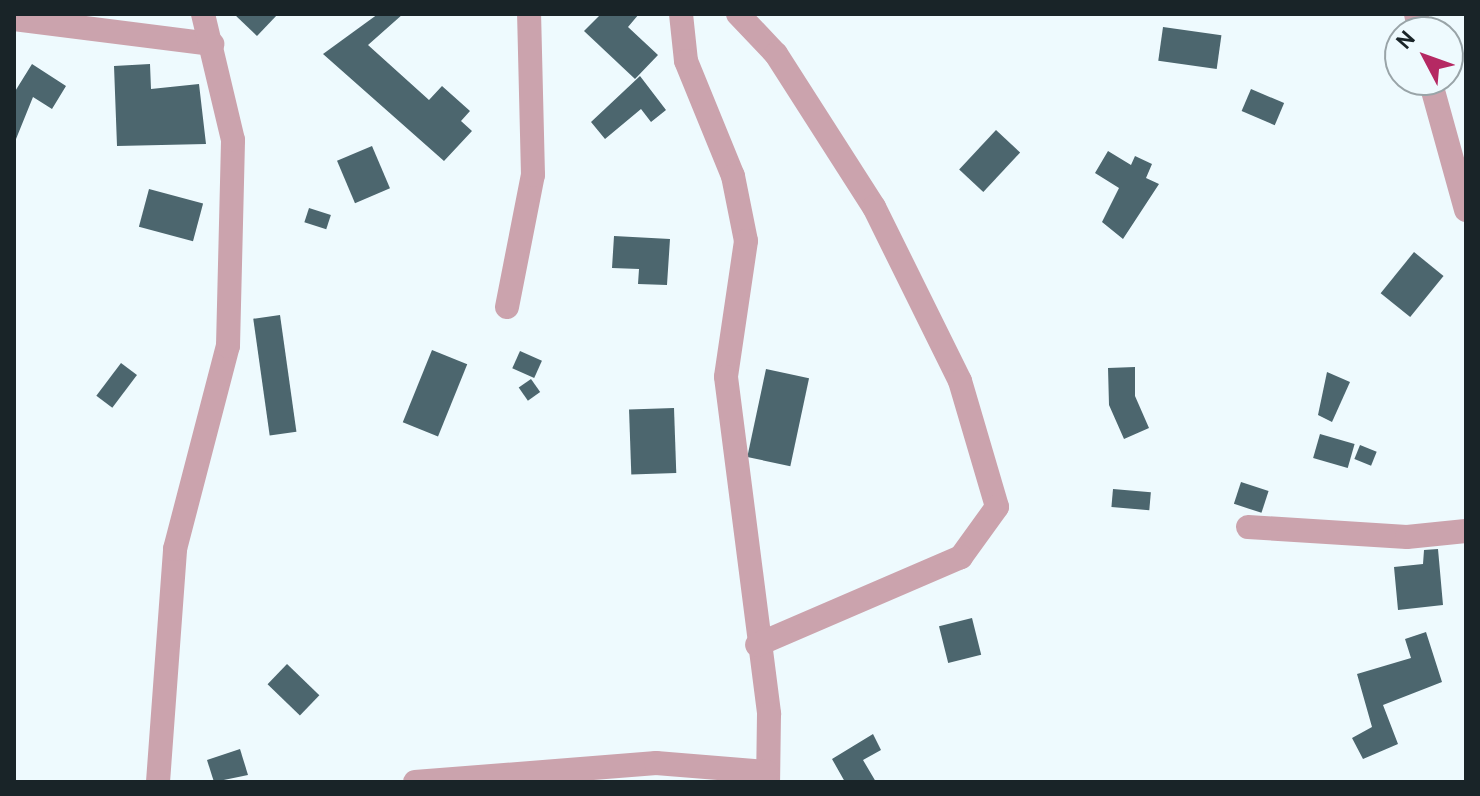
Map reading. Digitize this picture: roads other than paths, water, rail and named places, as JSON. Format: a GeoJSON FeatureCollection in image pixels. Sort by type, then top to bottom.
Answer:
{"type":"FeatureCollection","features":[{"type":"Feature","properties":{"kind":"street"},"geometry":{"type":"LineString","coordinates":[[158,782],[175,549],[228,346],[233,140],[203,14]]}},
{"type":"Feature","properties":{"kind":"street"},"geometry":{"type":"LineString","coordinates":[[507,307],[533,175],[529,14]]}},
{"type":"Feature","properties":{"kind":"street"},"geometry":{"type":"LineString","coordinates":[[415,782],[656,763],[768,777],[769,714],[757,645],[726,377],[746,241],[733,176],[686,61],[681,14]]}},
{"type":"Feature","properties":{"kind":"street"},"geometry":{"type":"LineString","coordinates":[[738,14],[785,67],[874,207],[960,381],[997,507],[961,557],[757,645]]}},
{"type":"Feature","properties":{"kind":"street"},"geometry":{"type":"LineString","coordinates":[[14,19],[212,44]]}},
{"type":"Feature","properties":{"kind":"street"},"geometry":{"type":"LineString","coordinates":[[1434,96],[1466,210]]}},
{"type":"Feature","properties":{"kind":"street"},"geometry":{"type":"LineString","coordinates":[[1248,527],[1407,537],[1466,531]]}}]}
